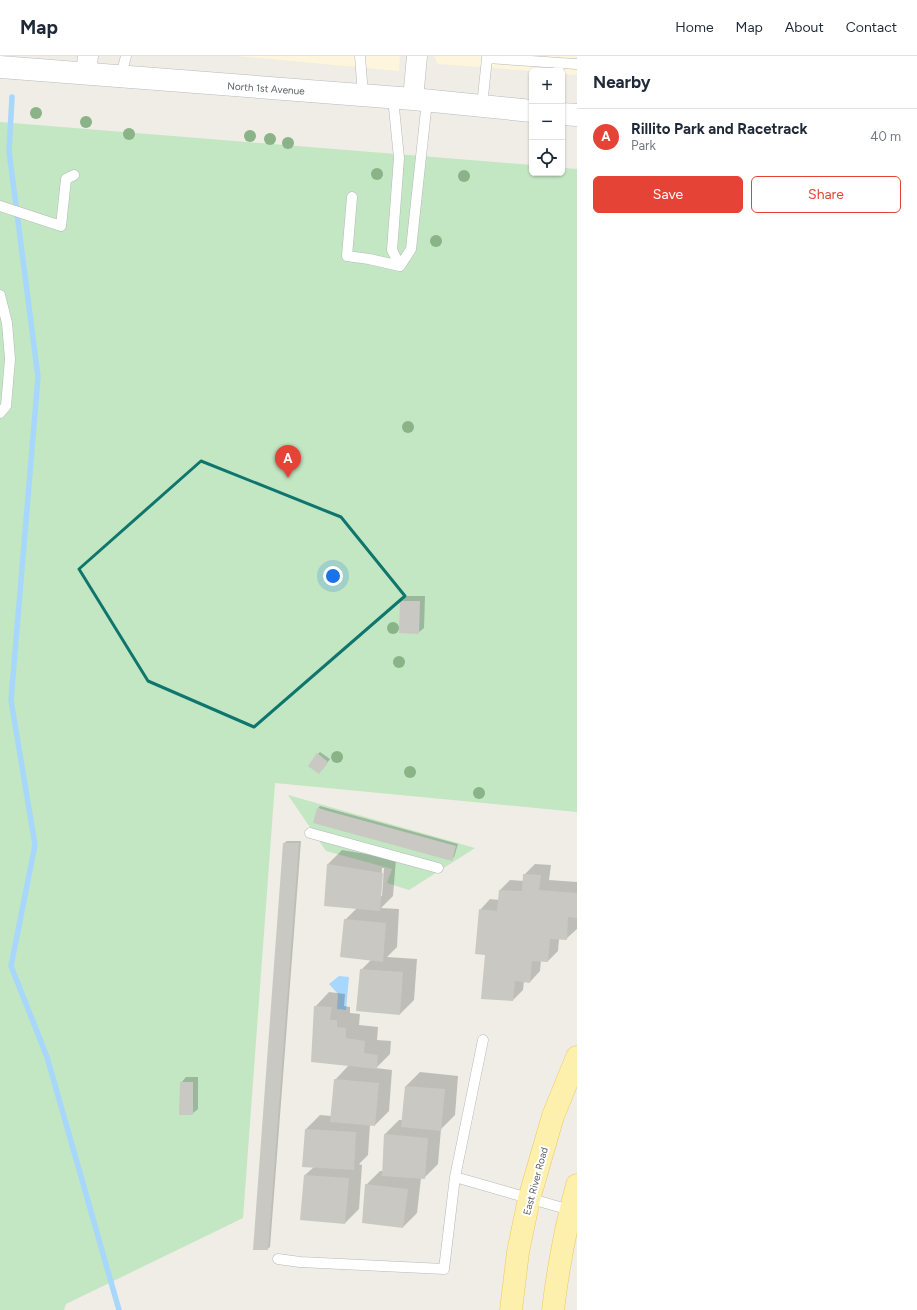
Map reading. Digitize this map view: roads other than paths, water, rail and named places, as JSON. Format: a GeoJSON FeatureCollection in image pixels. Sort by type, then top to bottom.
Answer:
{"type":"FeatureCollection","features":[{"type":"Feature","properties":{"kind":"main road","name":"North 1st Avenue"},"geometry":{"type":"LineString","coordinates":[[0,67],[87,65],[123,66],[363,95],[529,111]]}},
{"type":"Feature","properties":{"kind":"main road"},"geometry":{"type":"LineString","coordinates":[[565,114],[577,115]]}},
{"type":"Feature","properties":{"kind":"main road","name":"East River Road"},"geometry":{"type":"LineString","coordinates":[[511,1310],[518,1252],[529,1199],[553,1116],[577,1057]]}},
{"type":"Feature","properties":{"kind":"main road"},"geometry":{"type":"LineString","coordinates":[[553,1310],[558,1267],[577,1184]]}},
{"type":"Feature","properties":{"kind":"street"},"geometry":{"type":"LineString","coordinates":[[411,99],[417,56]]}},
{"type":"Feature","properties":{"kind":"lane"},"geometry":{"type":"LineString","coordinates":[[360,56],[363,95]]}},
{"type":"Feature","properties":{"kind":"lane"},"geometry":{"type":"LineString","coordinates":[[482,106],[487,58],[559,67],[577,64]]}},
{"type":"Feature","properties":{"kind":"lane"},"geometry":{"type":"LineString","coordinates":[[400,266],[392,250],[399,158],[411,99]]}},
{"type":"Feature","properties":{"kind":"lane"},"geometry":{"type":"LineString","coordinates":[[400,266],[411,249],[411,99]]}},
{"type":"Feature","properties":{"kind":"lane"},"geometry":{"type":"LineString","coordinates":[[0,206],[62,226],[66,179],[74,174]]}},
{"type":"Feature","properties":{"kind":"lane"},"geometry":{"type":"LineString","coordinates":[[352,196],[347,256],[400,266]]}},
{"type":"Feature","properties":{"kind":"lane"},"geometry":{"type":"LineString","coordinates":[[0,295],[8,323],[10,359],[6,406],[0,413]]}},
{"type":"Feature","properties":{"kind":"lane"},"geometry":{"type":"LineString","coordinates":[[310,833],[438,868]]}},
{"type":"Feature","properties":{"kind":"lane"},"geometry":{"type":"LineString","coordinates":[[278,1259],[300,1262],[444,1269],[455,1177],[484,1040]]}},
{"type":"Feature","properties":{"kind":"lane"},"geometry":{"type":"LineString","coordinates":[[455,1177],[570,1210]]}},
{"type":"Feature","properties":{"kind":"water"},"geometry":{"type":"Polygon","coordinates":[[[339,976],[349,977],[346,1010],[337,1009],[338,994],[329,984],[339,976]]]}},
{"type":"Feature","properties":{"kind":"waterway"},"geometry":{"type":"LineString","coordinates":[[12,97],[9,151],[38,377],[11,700],[35,845],[11,966],[47,1057],[119,1310]]}},
{"type":"Feature","properties":{"kind":"place","name":"Rillito Park and Racetrack"},"geometry":{"type":"Point","coordinates":[288,478]}}]}
